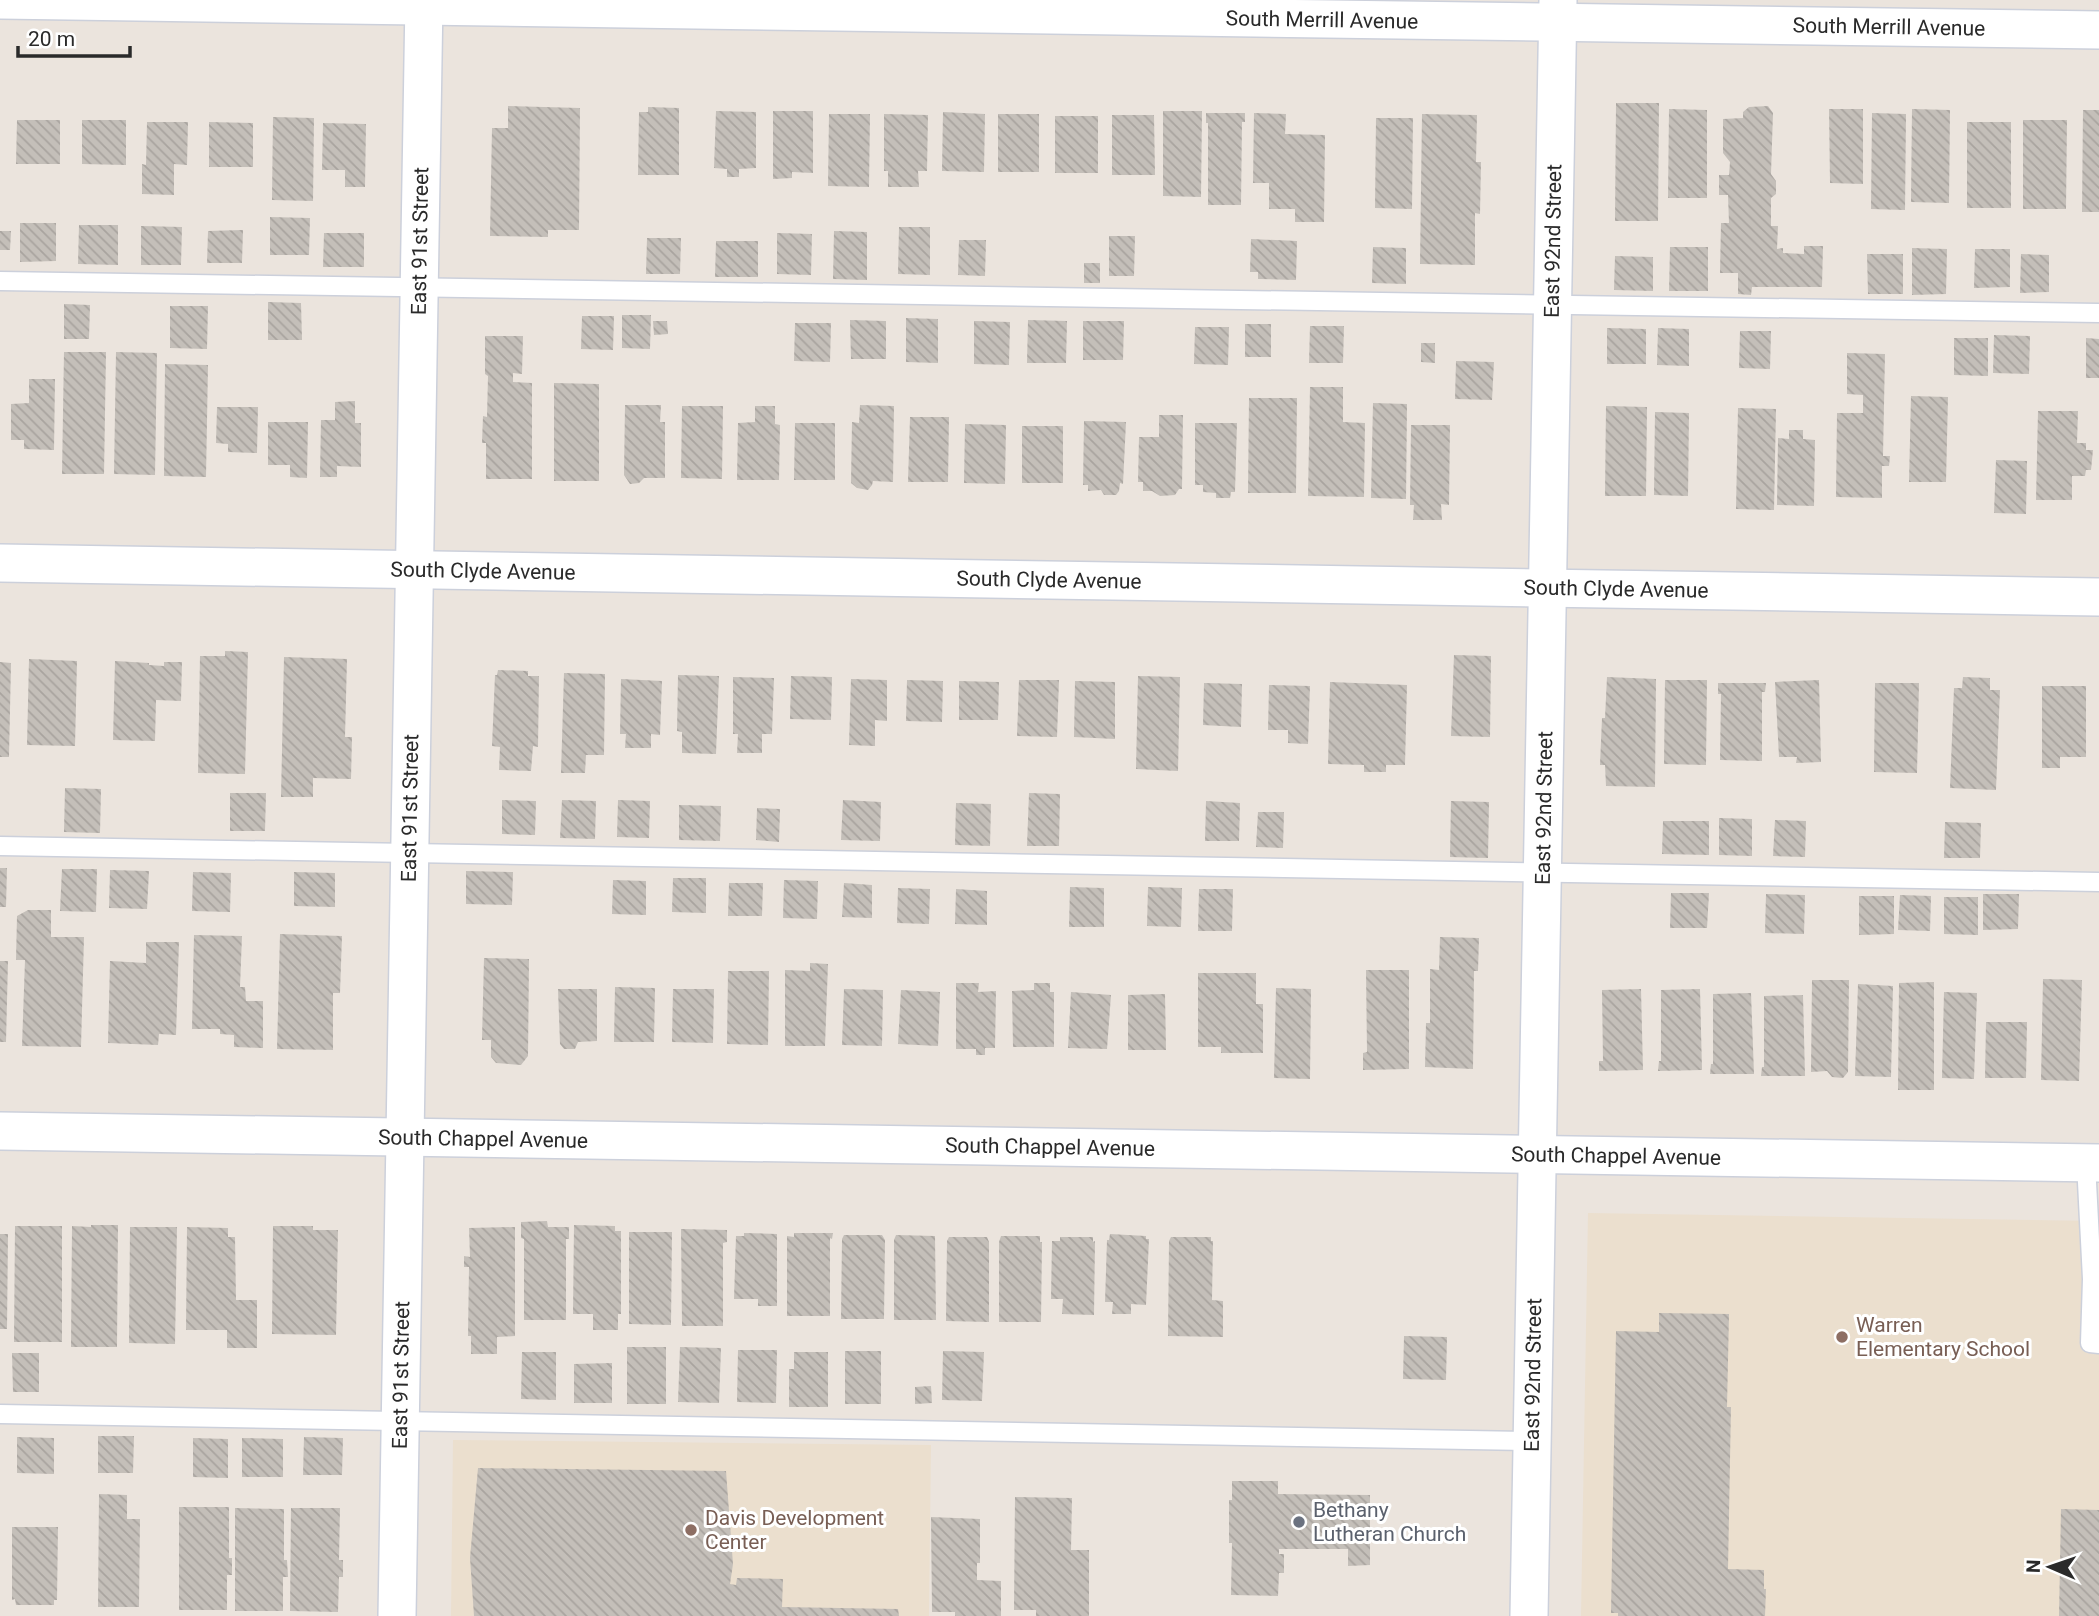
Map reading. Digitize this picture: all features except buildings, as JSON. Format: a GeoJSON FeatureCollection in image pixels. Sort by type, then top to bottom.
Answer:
{"type":"FeatureCollection","features":[{"type":"Feature","properties":{"kind":"street","name":"South Merrill Avenue"},"geometry":{"type":"LineString","coordinates":[[0,0],[1557,11],[2099,30]]}},
{"type":"Feature","properties":{"kind":"street","name":"East 91st Street"},"geometry":{"type":"LineString","coordinates":[[397,1616],[424,3]]}},
{"type":"Feature","properties":{"kind":"street","name":"East 92nd Street"},"geometry":{"type":"LineString","coordinates":[[1529,1616],[1557,11]]}},
{"type":"Feature","properties":{"kind":"street","name":"South Clyde Avenue"},"geometry":{"type":"LineString","coordinates":[[0,563],[2099,597]]}},
{"type":"Feature","properties":{"kind":"street","name":"South Chappel Avenue"},"geometry":{"type":"LineString","coordinates":[[0,1131],[2093,1163]]}},
{"type":"Feature","properties":{"kind":"lane"},"geometry":{"type":"LineString","coordinates":[[0,281],[2099,313]]}},
{"type":"Feature","properties":{"kind":"lane"},"geometry":{"type":"LineString","coordinates":[[0,846],[2099,882]]}},
{"type":"Feature","properties":{"kind":"lane"},"geometry":{"type":"LineString","coordinates":[[2093,1163],[2095,1270],[2090,1343],[2099,1344]]}},
{"type":"Feature","properties":{"kind":"lane"},"geometry":{"type":"LineString","coordinates":[[0,1413],[1532,1441]]}},
{"type":"Feature","properties":{"kind":"shaded area","name":"Warren Elementary School"},"geometry":{"type":"Polygon","coordinates":[[[1588,1213],[2099,1221],[2099,1616],[1581,1616],[1588,1213]]]}},
{"type":"Feature","properties":{"kind":"shaded area","name":"Davis Development Center"},"geometry":{"type":"Polygon","coordinates":[[[453,1440],[931,1445],[929,1616],[451,1616],[453,1440]]]}},
{"type":"Feature","properties":{"kind":"place","name":"Warren Elementary School"},"geometry":{"type":"Point","coordinates":[1842,1337]}},
{"type":"Feature","properties":{"kind":"place","name":"Bethany Lutheran Church"},"geometry":{"type":"Point","coordinates":[1299,1522]}},
{"type":"Feature","properties":{"kind":"place","name":"Davis Development Center"},"geometry":{"type":"Point","coordinates":[691,1530]}}]}
